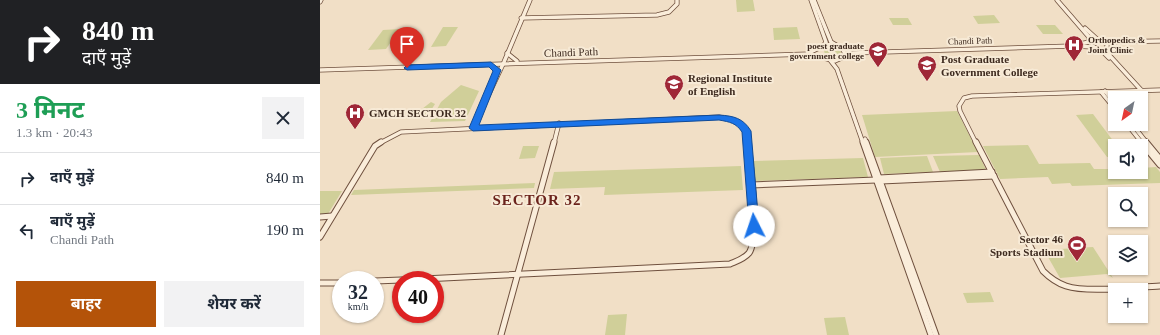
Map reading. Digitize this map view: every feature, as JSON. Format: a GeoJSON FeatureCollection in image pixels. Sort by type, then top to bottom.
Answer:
{"type":"FeatureCollection","features":[{"type":"Feature","properties":{"kind":"main road"},"geometry":{"type":"LineString","coordinates":[[473,128],[530,0]]}},
{"type":"Feature","properties":{"kind":"main road"},"geometry":{"type":"LineString","coordinates":[[522,18],[657,15],[672,10],[677,4],[677,0]]}},
{"type":"Feature","properties":{"kind":"main road"},"geometry":{"type":"LineString","coordinates":[[811,0],[825,35],[826,42],[819,50],[822,57]]}},
{"type":"Feature","properties":{"kind":"main road"},"geometry":{"type":"LineString","coordinates":[[814,0],[831,42],[844,49],[846,55],[840,60],[830,60]]}},
{"type":"Feature","properties":{"kind":"main road"},"geometry":{"type":"LineString","coordinates":[[1058,0],[1097,39],[1104,41],[1160,42]]}},
{"type":"Feature","properties":{"kind":"main road"},"geometry":{"type":"LineString","coordinates":[[1058,0],[1085,32],[1089,41],[1095,48],[1107,56],[1140,90]]}},
{"type":"Feature","properties":{"kind":"main road","name":"Chandi Path"},"geometry":{"type":"LineString","coordinates":[[844,49],[895,50],[1070,44],[1097,39]]}},
{"type":"Feature","properties":{"kind":"main road"},"geometry":{"type":"LineString","coordinates":[[1104,41],[1110,56],[1140,90]]}},
{"type":"Feature","properties":{"kind":"main road"},"geometry":{"type":"LineString","coordinates":[[1107,47],[1160,42]]}},
{"type":"Feature","properties":{"kind":"main road"},"geometry":{"type":"LineString","coordinates":[[824,45],[836,45]]}},
{"type":"Feature","properties":{"kind":"main road","name":"Chandi Path"},"geometry":{"type":"LineString","coordinates":[[846,55],[863,53],[1072,46],[1095,48],[1107,47]]}},
{"type":"Feature","properties":{"kind":"main road","name":"Chandi Path"},"geometry":{"type":"LineString","coordinates":[[321,68],[491,65],[517,61],[809,53],[819,50]]}},
{"type":"Feature","properties":{"kind":"main road"},"geometry":{"type":"LineString","coordinates":[[507,53],[517,61]]}},
{"type":"Feature","properties":{"kind":"main road","name":"Chandi Path"},"geometry":{"type":"LineString","coordinates":[[321,68],[511,64],[809,54],[830,60]]}},
{"type":"Feature","properties":{"kind":"main road"},"geometry":{"type":"LineString","coordinates":[[830,60],[837,69],[936,335]]}},
{"type":"Feature","properties":{"kind":"main road"},"geometry":{"type":"LineString","coordinates":[[840,60],[840,69],[932,335]]}},
{"type":"Feature","properties":{"kind":"main road"},"geometry":{"type":"LineString","coordinates":[[498,71],[511,64]]}},
{"type":"Feature","properties":{"kind":"main road"},"geometry":{"type":"LineString","coordinates":[[491,65],[498,71]]}},
{"type":"Feature","properties":{"kind":"main road"},"geometry":{"type":"LineString","coordinates":[[1160,90],[964,98],[959,106],[960,111],[1043,271],[1050,279],[1069,288],[1081,290],[1160,286]]}},
{"type":"Feature","properties":{"kind":"main road"},"geometry":{"type":"LineString","coordinates":[[1102,92],[1108,98]]}},
{"type":"Feature","properties":{"kind":"main road"},"geometry":{"type":"LineString","coordinates":[[1102,92],[1108,100]]}},
{"type":"Feature","properties":{"kind":"main road"},"geometry":{"type":"LineString","coordinates":[[320,237],[375,146],[388,137],[401,132],[559,123],[719,118],[734,119],[741,123],[747,131],[754,226],[753,244],[745,257],[730,264],[444,278]]}},
{"type":"Feature","properties":{"kind":"main road"},"geometry":{"type":"LineString","coordinates":[[501,335],[559,123]]}},
{"type":"Feature","properties":{"kind":"main road"},"geometry":{"type":"LineString","coordinates":[[1133,131],[1160,165]]}},
{"type":"Feature","properties":{"kind":"main road"},"geometry":{"type":"LineString","coordinates":[[1138,131],[1160,159]]}},
{"type":"Feature","properties":{"kind":"main road"},"geometry":{"type":"LineString","coordinates":[[751,185],[993,174]]}},
{"type":"Feature","properties":{"kind":"main road"},"geometry":{"type":"LineString","coordinates":[[320,217],[332,216]]}},
{"type":"Feature","properties":{"kind":"main road"},"geometry":{"type":"LineString","coordinates":[[320,283],[332,283]]}},
{"type":"Feature","properties":{"kind":"shaded area"},"geometry":{"type":"Polygon","coordinates":[[[736,0],[753,0],[755,11],[737,12],[736,0]]]}},
{"type":"Feature","properties":{"kind":"shaded area"},"geometry":{"type":"Polygon","coordinates":[[[994,15],[1000,23],[978,24],[973,16],[994,15]]]}},
{"type":"Feature","properties":{"kind":"shaded area"},"geometry":{"type":"Polygon","coordinates":[[[889,18],[908,18],[912,25],[893,25],[889,18]]]}},
{"type":"Feature","properties":{"kind":"shaded area"},"geometry":{"type":"Polygon","coordinates":[[[1036,25],[1055,25],[1063,34],[1043,34],[1036,25]]]}},
{"type":"Feature","properties":{"kind":"shaded area"},"geometry":{"type":"Polygon","coordinates":[[[443,27],[458,27],[446,46],[431,47],[443,27]]]}},
{"type":"Feature","properties":{"kind":"shaded area"},"geometry":{"type":"Polygon","coordinates":[[[797,27],[800,39],[774,40],[773,28],[797,27]]]}},
{"type":"Feature","properties":{"kind":"shaded area"},"geometry":{"type":"Polygon","coordinates":[[[400,29],[386,49],[368,50],[383,30],[400,29]]]}},
{"type":"Feature","properties":{"kind":"shaded area"},"geometry":{"type":"Polygon","coordinates":[[[831,47],[840,49],[840,56],[831,58],[825,55],[824,50],[831,47]]]}},
{"type":"Feature","properties":{"kind":"shaded area"},"geometry":{"type":"Polygon","coordinates":[[[461,85],[479,91],[465,121],[430,122],[441,102],[461,85]]]}},
{"type":"Feature","properties":{"kind":"shaded area"},"geometry":{"type":"Polygon","coordinates":[[[431,102],[435,104],[426,118],[409,119],[431,102]]]}},
{"type":"Feature","properties":{"kind":"shaded area"},"geometry":{"type":"Polygon","coordinates":[[[957,111],[978,152],[875,157],[862,115],[957,111]]]}},
{"type":"Feature","properties":{"kind":"shaded area"},"geometry":{"type":"Polygon","coordinates":[[[1093,114],[1112,139],[1108,139],[1108,157],[1107,157],[1076,115],[1093,114]]]}},
{"type":"Feature","properties":{"kind":"shaded area"},"geometry":{"type":"Polygon","coordinates":[[[1028,145],[1039,164],[1090,163],[1094,169],[1108,169],[1108,179],[1148,179],[1148,168],[1156,167],[1160,172],[1160,183],[1072,186],[1070,183],[1052,184],[1048,177],[1000,179],[983,146],[1028,145]]]}},
{"type":"Feature","properties":{"kind":"shaded area"},"geometry":{"type":"Polygon","coordinates":[[[523,146],[539,146],[535,158],[519,159],[523,146]]]}},
{"type":"Feature","properties":{"kind":"shaded area"},"geometry":{"type":"Polygon","coordinates":[[[979,155],[986,170],[940,172],[933,156],[979,155]]]}},
{"type":"Feature","properties":{"kind":"shaded area"},"geometry":{"type":"Polygon","coordinates":[[[927,156],[933,172],[884,174],[880,158],[927,156]]]}},
{"type":"Feature","properties":{"kind":"shaded area"},"geometry":{"type":"Polygon","coordinates":[[[863,158],[868,177],[755,181],[753,161],[863,158]]]}},
{"type":"Feature","properties":{"kind":"shaded area"},"geometry":{"type":"Polygon","coordinates":[[[741,166],[743,190],[604,195],[605,187],[550,189],[554,172],[741,166]]]}},
{"type":"Feature","properties":{"kind":"shaded area"},"geometry":{"type":"Polygon","coordinates":[[[535,183],[534,188],[351,195],[354,190],[535,183]]]}},
{"type":"Feature","properties":{"kind":"shaded area"},"geometry":{"type":"Polygon","coordinates":[[[320,191],[342,191],[328,214],[320,214],[320,191]]]}},
{"type":"Feature","properties":{"kind":"shaded area","name":"Sector 46 Sports Stadium"},"geometry":{"type":"Polygon","coordinates":[[[1093,247],[1108,270],[1108,275],[1060,278],[1044,250],[1093,247]]]}},
{"type":"Feature","properties":{"kind":"shaded area"},"geometry":{"type":"Polygon","coordinates":[[[990,292],[994,302],[967,303],[963,293],[990,292]]]}},
{"type":"Feature","properties":{"kind":"shaded area"},"geometry":{"type":"Polygon","coordinates":[[[627,314],[625,335],[605,335],[608,315],[627,314]]]}},
{"type":"Feature","properties":{"kind":"shaded area"},"geometry":{"type":"Polygon","coordinates":[[[845,317],[849,335],[827,335],[824,318],[845,317]]]}},
{"type":"Feature","properties":{"kind":"place","name":"Orthopedics & Joint Clinic"},"geometry":{"type":"Point","coordinates":[1074,62]}},
{"type":"Feature","properties":{"kind":"place","name":"poest graduate government college"},"geometry":{"type":"Point","coordinates":[878,68]}},
{"type":"Feature","properties":{"kind":"place","name":"Post Graduate Government College"},"geometry":{"type":"Point","coordinates":[927,82]}},
{"type":"Feature","properties":{"kind":"place","name":"Regional Institute of English"},"geometry":{"type":"Point","coordinates":[674,101]}},
{"type":"Feature","properties":{"kind":"place","name":"GMCH SECTOR 32"},"geometry":{"type":"Point","coordinates":[355,130]}},
{"type":"Feature","properties":{"kind":"place","name":"Sector 46 Sports Stadium"},"geometry":{"type":"Point","coordinates":[1077,262]}},
{"type":"Feature","properties":{"kind":"district","name":"SECTOR 32"},"geometry":{"type":"Point","coordinates":[537,200]}},
{"type":"Feature","properties":{"kind":"route"},"geometry":{"type":"LineString","coordinates":[[407,68],[491,65],[497,70],[473,128],[568,123],[719,118],[734,119],[741,123],[747,131],[754,226]]}}]}
